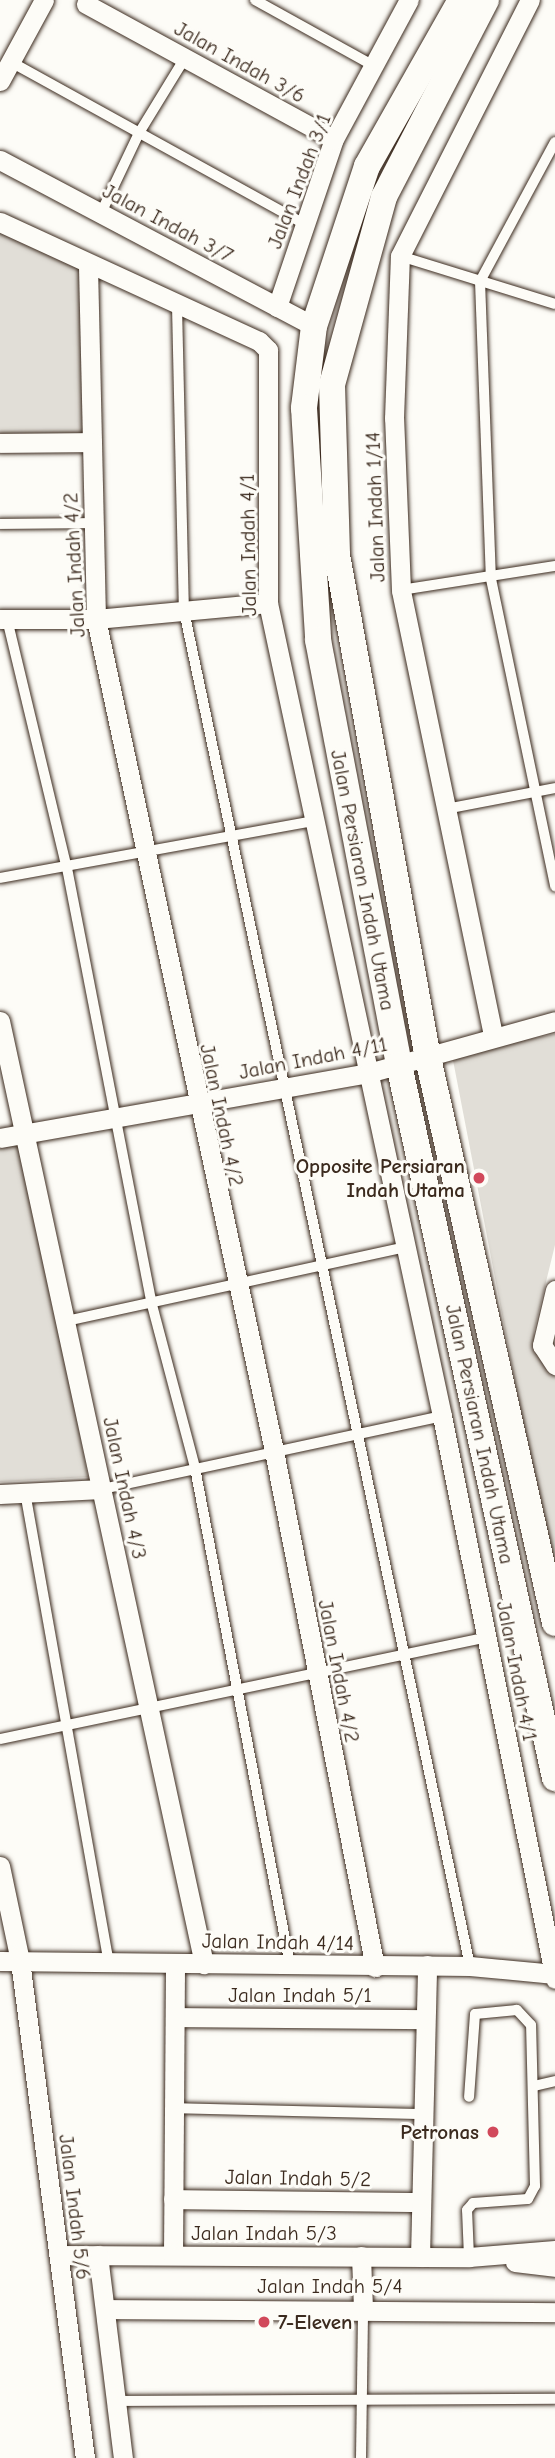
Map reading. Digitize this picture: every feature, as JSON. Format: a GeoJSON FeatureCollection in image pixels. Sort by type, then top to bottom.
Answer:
{"type":"FeatureCollection","features":[{"type":"Feature","properties":{"kind":"main road","name":"Jalan Persiaran Indah Utama"},"geometry":{"type":"LineString","coordinates":[[461,0],[366,166],[314,326],[304,408],[318,640],[399,1065],[555,1778]]}},
{"type":"Feature","properties":{"kind":"main road","name":"Jalan Persiaran Indah Utama"},"geometry":{"type":"LineString","coordinates":[[486,0],[384,197],[332,385],[337,555],[428,1058],[555,1623]]}},
{"type":"Feature","properties":{"kind":"street"},"geometry":{"type":"LineString","coordinates":[[0,82],[44,0]]}},
{"type":"Feature","properties":{"kind":"street","name":"Jalan Indah 3/1"},"geometry":{"type":"LineString","coordinates":[[277,307],[334,139],[409,0]]}},
{"type":"Feature","properties":{"kind":"street","name":"Jalan Indah 1/14"},"geometry":{"type":"LineString","coordinates":[[493,1035],[401,590],[394,418],[400,257],[530,0]]}},
{"type":"Feature","properties":{"kind":"street","name":"Jalan Indah 3/6"},"geometry":{"type":"LineString","coordinates":[[86,4],[334,139]]}},
{"type":"Feature","properties":{"kind":"street","name":"Jalan Indah 3/7"},"geometry":{"type":"LineString","coordinates":[[0,160],[314,326]]}},
{"type":"Feature","properties":{"kind":"street","name":"Jalan Indah 4/1"},"geometry":{"type":"LineString","coordinates":[[0,222],[88,266],[259,341],[268,350],[268,603],[442,1416],[555,1976]]}},
{"type":"Feature","properties":{"kind":"street","name":"Jalan Indah 4/2"},"geometry":{"type":"LineString","coordinates":[[88,266],[96,619],[196,1103],[274,1451],[315,1674],[375,1967]]}},
{"type":"Feature","properties":{"kind":"street"},"geometry":{"type":"LineString","coordinates":[[0,443],[92,442]]}},
{"type":"Feature","properties":{"kind":"street"},"geometry":{"type":"LineString","coordinates":[[3,619],[96,619],[268,603]]}},
{"type":"Feature","properties":{"kind":"street","name":"Jalan Indah 4/3"},"geometry":{"type":"LineString","coordinates":[[0,1021],[204,1964]]}},
{"type":"Feature","properties":{"kind":"street","name":"Jalan Indah 4/11"},"geometry":{"type":"LineString","coordinates":[[0,1138],[27,1136],[368,1073],[428,1058],[493,1035],[555,1021]]}},
{"type":"Feature","properties":{"kind":"street"},"geometry":{"type":"LineString","coordinates":[[555,1290],[542,1333],[546,1357],[555,1365]]}},
{"type":"Feature","properties":{"kind":"street"},"geometry":{"type":"LineString","coordinates":[[0,1494],[102,1489]]}},
{"type":"Feature","properties":{"kind":"street","name":"Jalan Indah 5/6"},"geometry":{"type":"LineString","coordinates":[[0,1866],[20,1961],[85,2458]]}},
{"type":"Feature","properties":{"kind":"street","name":"Jalan Indah 4/14"},"geometry":{"type":"LineString","coordinates":[[0,1961],[470,1966],[555,1976]]}},
{"type":"Feature","properties":{"kind":"street"},"geometry":{"type":"LineString","coordinates":[[173,2255],[173,2108],[177,2017],[175,1963]]}},
{"type":"Feature","properties":{"kind":"street"},"geometry":{"type":"LineString","coordinates":[[420,2257],[423,2019],[427,1965]]}},
{"type":"Feature","properties":{"kind":"street","name":"Jalan Indah 5/1"},"geometry":{"type":"LineString","coordinates":[[177,2017],[423,2019]]}},
{"type":"Feature","properties":{"kind":"street","name":"Jalan Indah 5/2"},"geometry":{"type":"LineString","coordinates":[[173,2199],[421,2202]]}},
{"type":"Feature","properties":{"kind":"street","name":"Jalan Indah 5/3"},"geometry":{"type":"LineString","coordinates":[[59,2255],[468,2257],[555,2250]]}},
{"type":"Feature","properties":{"kind":"street"},"geometry":{"type":"LineString","coordinates":[[98,2255],[123,2458]]}},
{"type":"Feature","properties":{"kind":"street"},"geometry":{"type":"LineString","coordinates":[[361,2256],[363,2309]]}},
{"type":"Feature","properties":{"kind":"street","name":"Jalan Indah 5/3"},"geometry":{"type":"LineString","coordinates":[[468,2257],[555,2267]]}},
{"type":"Feature","properties":{"kind":"street","name":"Jalan Indah 5/4"},"geometry":{"type":"LineString","coordinates":[[105,2309],[555,2312]]}},
{"type":"Feature","properties":{"kind":"lane"},"geometry":{"type":"LineString","coordinates":[[255,0],[374,66]]}},
{"type":"Feature","properties":{"kind":"lane"},"geometry":{"type":"LineString","coordinates":[[101,213],[139,133],[185,58]]}},
{"type":"Feature","properties":{"kind":"lane"},"geometry":{"type":"LineString","coordinates":[[11,62],[306,225]]}},
{"type":"Feature","properties":{"kind":"lane"},"geometry":{"type":"LineString","coordinates":[[555,142],[480,281],[491,579],[555,886]]}},
{"type":"Feature","properties":{"kind":"lane"},"geometry":{"type":"LineString","coordinates":[[400,257],[555,304]]}},
{"type":"Feature","properties":{"kind":"lane"},"geometry":{"type":"LineString","coordinates":[[177,306],[184,611],[361,1433],[470,1966]]}},
{"type":"Feature","properties":{"kind":"lane"},"geometry":{"type":"LineString","coordinates":[[0,524],[94,523]]}},
{"type":"Feature","properties":{"kind":"lane"},"geometry":{"type":"LineString","coordinates":[[401,590],[491,579],[555,566]]}},
{"type":"Feature","properties":{"kind":"lane"},"geometry":{"type":"LineString","coordinates":[[3,619],[67,868],[118,1118],[151,1301],[195,1468],[290,1965]]}},
{"type":"Feature","properties":{"kind":"lane"},"geometry":{"type":"LineString","coordinates":[[446,809],[555,788]]}},
{"type":"Feature","properties":{"kind":"lane"},"geometry":{"type":"LineString","coordinates":[[0,878],[144,855],[315,821]]}},
{"type":"Feature","properties":{"kind":"lane"},"geometry":{"type":"LineString","coordinates":[[66,1321],[236,1282],[405,1248]]}},
{"type":"Feature","properties":{"kind":"lane"},"geometry":{"type":"LineString","coordinates":[[102,1489],[442,1416]]}},
{"type":"Feature","properties":{"kind":"lane"},"geometry":{"type":"LineString","coordinates":[[25,1492],[109,1962]]}},
{"type":"Feature","properties":{"kind":"lane"},"geometry":{"type":"LineString","coordinates":[[0,1739],[150,1712],[239,1690],[487,1637]]}},
{"type":"Feature","properties":{"kind":"lane"},"geometry":{"type":"LineString","coordinates":[[468,2257],[467,2210],[473,2203],[528,2199],[535,2186],[531,2025],[517,2010],[475,2014],[469,2097]]}},
{"type":"Feature","properties":{"kind":"lane"},"geometry":{"type":"LineString","coordinates":[[534,2086],[555,2081]]}},
{"type":"Feature","properties":{"kind":"lane"},"geometry":{"type":"LineString","coordinates":[[173,2108],[423,2114]]}},
{"type":"Feature","properties":{"kind":"lane"},"geometry":{"type":"LineString","coordinates":[[360,2458],[363,2309]]}},
{"type":"Feature","properties":{"kind":"lane"},"geometry":{"type":"LineString","coordinates":[[116,2401],[555,2399]]}},
{"type":"Feature","properties":{"kind":"shaded area"},"geometry":{"type":"Polygon","coordinates":[[[0,225],[88,266],[86,438],[0,438],[0,225]]]}},
{"type":"Feature","properties":{"kind":"shaded area"},"geometry":{"type":"Polygon","coordinates":[[[555,1034],[555,1245],[534,1331],[536,1353],[555,1374],[555,1589],[452,1055],[555,1034]]]}},
{"type":"Feature","properties":{"kind":"shaded area"},"geometry":{"type":"Polygon","coordinates":[[[23,1142],[88,1477],[0,1482],[0,1144],[23,1142]]]}},
{"type":"Feature","properties":{"kind":"place","name":"Opposite Persiaran Indah Utama"},"geometry":{"type":"Point","coordinates":[479,1178]}},
{"type":"Feature","properties":{"kind":"place","name":"Petronas"},"geometry":{"type":"Point","coordinates":[493,2132]}},
{"type":"Feature","properties":{"kind":"place","name":"7-Eleven"},"geometry":{"type":"Point","coordinates":[264,2322]}}]}
